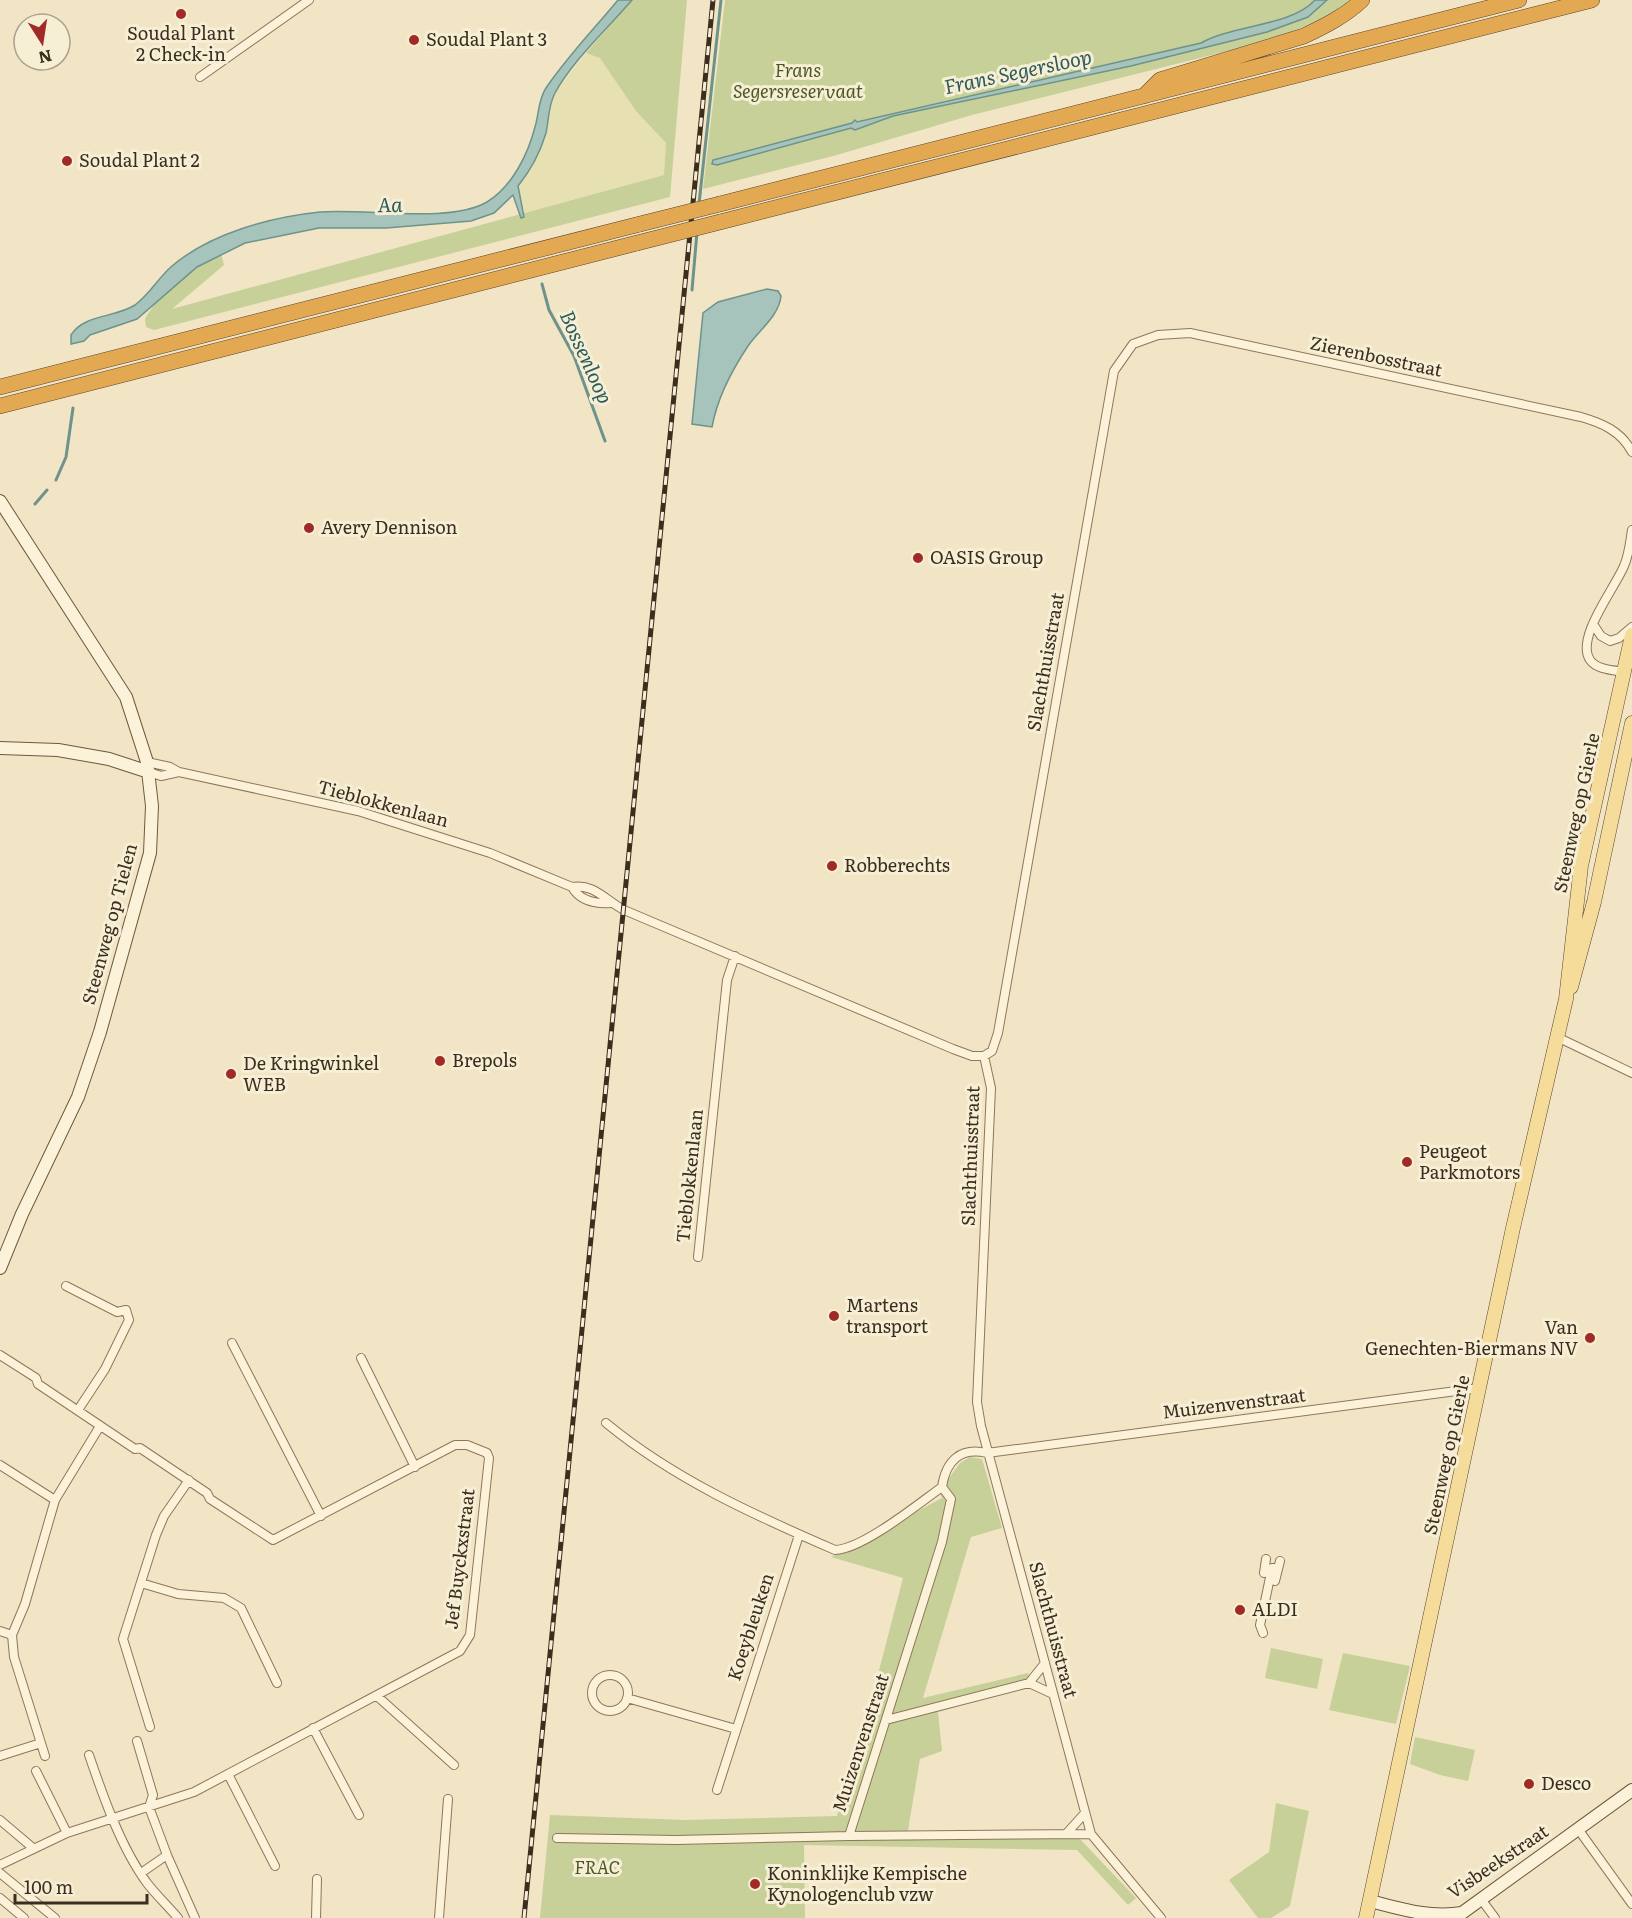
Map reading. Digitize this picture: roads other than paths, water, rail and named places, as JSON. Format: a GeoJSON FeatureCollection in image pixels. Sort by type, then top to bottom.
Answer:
{"type":"FeatureCollection","features":[{"type":"Feature","properties":{"kind":"highway"},"geometry":{"type":"LineString","coordinates":[[1144,96],[1160,80],[1304,36],[1352,10],[1362,0]]}},
{"type":"Feature","properties":{"kind":"highway"},"geometry":{"type":"LineString","coordinates":[[0,387],[1519,0]]}},
{"type":"Feature","properties":{"kind":"highway"},"geometry":{"type":"LineString","coordinates":[[0,406],[1592,0]]}},
{"type":"Feature","properties":{"kind":"main road","name":"Steenweg op Gierle"},"geometry":{"type":"LineString","coordinates":[[1366,1918],[1423,1660],[1479,1388],[1566,999],[1581,866],[1628,673],[1632,636]]}},
{"type":"Feature","properties":{"kind":"main road","name":"Steenweg op Gierle"},"geometry":{"type":"LineString","coordinates":[[1566,999],[1585,941],[1632,723]]}},
{"type":"Feature","properties":{"kind":"street"},"geometry":{"type":"LineString","coordinates":[[200,77],[309,0]]}},
{"type":"Feature","properties":{"kind":"street","name":"Zierenbosstraat"},"geometry":{"type":"LineString","coordinates":[[1114,371],[1133,344],[1158,335],[1190,333],[1596,421],[1620,436],[1632,452]]}},
{"type":"Feature","properties":{"kind":"street","name":"Slachthuisstraat"},"geometry":{"type":"LineString","coordinates":[[1114,371],[998,1033],[992,1052],[984,1056],[992,1088],[978,1402],[987,1453],[1091,1834],[1161,1918]]}},
{"type":"Feature","properties":{"kind":"street","name":"Steenweg op Tielen"},"geometry":{"type":"LineString","coordinates":[[0,501],[126,697],[148,767],[152,806],[150,853],[100,1032],[78,1098],[22,1214],[0,1268]]}},
{"type":"Feature","properties":{"kind":"street"},"geometry":{"type":"LineString","coordinates":[[1628,673],[1604,668],[1591,662],[1586,645],[1593,624],[1624,566],[1632,530]]}},
{"type":"Feature","properties":{"kind":"street"},"geometry":{"type":"LineString","coordinates":[[1593,624],[1601,636],[1610,641],[1619,638],[1632,627]]}},
{"type":"Feature","properties":{"kind":"street"},"geometry":{"type":"LineString","coordinates":[[0,748],[58,750],[148,767]]}},
{"type":"Feature","properties":{"kind":"street","name":"Tieblokkenlaan"},"geometry":{"type":"LineString","coordinates":[[148,767],[161,776],[179,772],[358,811],[490,853],[572,887],[583,886],[595,890],[610,903],[953,1049],[972,1056],[984,1056]]}},
{"type":"Feature","properties":{"kind":"street","name":"Tieblokkenlaan"},"geometry":{"type":"LineString","coordinates":[[698,1257],[727,980],[735,956]]}},
{"type":"Feature","properties":{"kind":"street"},"geometry":{"type":"LineString","coordinates":[[1557,1037],[1632,1073]]}},
{"type":"Feature","properties":{"kind":"street"},"geometry":{"type":"LineString","coordinates":[[66,1286],[117,1312],[126,1310],[129,1320],[105,1369],[78,1410]]}},
{"type":"Feature","properties":{"kind":"street"},"geometry":{"type":"LineString","coordinates":[[232,1343],[321,1516]]}},
{"type":"Feature","properties":{"kind":"street","name":"Jef Buyckxstraat"},"geometry":{"type":"LineString","coordinates":[[0,1355],[100,1426],[135,1449],[140,1448],[207,1492],[210,1499],[273,1540],[460,1444],[487,1454],[489,1458],[470,1635],[460,1651],[449,1659],[194,1792],[67,1833],[0,1865]]}},
{"type":"Feature","properties":{"kind":"street"},"geometry":{"type":"LineString","coordinates":[[361,1358],[415,1467]]}},
{"type":"Feature","properties":{"kind":"street","name":"Muizenvenstraat"},"geometry":{"type":"LineString","coordinates":[[557,1838],[664,1840],[849,1836],[942,1542],[951,1499],[942,1487],[943,1479],[958,1455],[972,1449],[987,1453],[1479,1388]]}},
{"type":"Feature","properties":{"kind":"street"},"geometry":{"type":"LineString","coordinates":[[606,1423],[642,1454],[692,1483],[835,1550],[853,1547],[942,1487]]}},
{"type":"Feature","properties":{"kind":"street"},"geometry":{"type":"LineString","coordinates":[[45,1756],[14,1657],[12,1635],[25,1604],[55,1500],[100,1426]]}},
{"type":"Feature","properties":{"kind":"street"},"geometry":{"type":"LineString","coordinates":[[0,1465],[55,1500]]}},
{"type":"Feature","properties":{"kind":"street"},"geometry":{"type":"LineString","coordinates":[[150,1727],[123,1640],[164,1516],[189,1480]]}},
{"type":"Feature","properties":{"kind":"street","name":"Koeybleuken"},"geometry":{"type":"LineString","coordinates":[[717,1790],[799,1535]]}},
{"type":"Feature","properties":{"kind":"street"},"geometry":{"type":"LineString","coordinates":[[1263,1633],[1260,1625],[1266,1558]]}},
{"type":"Feature","properties":{"kind":"street"},"geometry":{"type":"LineString","coordinates":[[1265,1579],[1272,1568],[1275,1568],[1273,1580],[1275,1581],[1282,1562],[1281,1579],[1265,1579]]}},
{"type":"Feature","properties":{"kind":"street"},"geometry":{"type":"LineString","coordinates":[[141,1583],[178,1594],[224,1598],[241,1608],[277,1683]]}},
{"type":"Feature","properties":{"kind":"street"},"geometry":{"type":"LineString","coordinates":[[0,1631],[12,1635]]}},
{"type":"Feature","properties":{"kind":"street"},"geometry":{"type":"LineString","coordinates":[[886,1720],[1029,1683],[1046,1663]]}},
{"type":"Feature","properties":{"kind":"street"},"geometry":{"type":"LineString","coordinates":[[611,1674],[625,1682],[627,1698],[618,1709],[604,1710],[593,1701],[592,1687],[603,1675],[611,1674]]}},
{"type":"Feature","properties":{"kind":"street"},"geometry":{"type":"LineString","coordinates":[[1029,1683],[1053,1694]]}},
{"type":"Feature","properties":{"kind":"street"},"geometry":{"type":"LineString","coordinates":[[377,1696],[454,1765]]}},
{"type":"Feature","properties":{"kind":"street"},"geometry":{"type":"LineString","coordinates":[[627,1698],[735,1729]]}},
{"type":"Feature","properties":{"kind":"street"},"geometry":{"type":"LineString","coordinates":[[313,1728],[359,1815]]}},
{"type":"Feature","properties":{"kind":"street"},"geometry":{"type":"LineString","coordinates":[[137,1741],[153,1795],[149,1807],[167,1856],[195,1918]]}},
{"type":"Feature","properties":{"kind":"street"},"geometry":{"type":"LineString","coordinates":[[0,1756],[41,1743]]}},
{"type":"Feature","properties":{"kind":"street"},"geometry":{"type":"LineString","coordinates":[[89,1755],[108,1811],[141,1873],[178,1918]]}},
{"type":"Feature","properties":{"kind":"street"},"geometry":{"type":"LineString","coordinates":[[36,1771],[67,1833]]}},
{"type":"Feature","properties":{"kind":"street"},"geometry":{"type":"LineString","coordinates":[[228,1774],[275,1866]]}},
{"type":"Feature","properties":{"kind":"street","name":"Visbeekstraat"},"geometry":{"type":"LineString","coordinates":[[1370,1901],[1418,1914],[1444,1916],[1462,1913],[1632,1790]]}},
{"type":"Feature","properties":{"kind":"street"},"geometry":{"type":"LineString","coordinates":[[439,1918],[448,1799]]}},
{"type":"Feature","properties":{"kind":"street"},"geometry":{"type":"LineString","coordinates":[[1066,1834],[1085,1813]]}},
{"type":"Feature","properties":{"kind":"street"},"geometry":{"type":"LineString","coordinates":[[0,1820],[33,1848]]}},
{"type":"Feature","properties":{"kind":"street"},"geometry":{"type":"LineString","coordinates":[[1578,1829],[1632,1904]]}},
{"type":"Feature","properties":{"kind":"street"},"geometry":{"type":"LineString","coordinates":[[849,1836],[1091,1834]]}},
{"type":"Feature","properties":{"kind":"street"},"geometry":{"type":"LineString","coordinates":[[141,1873],[167,1856]]}},
{"type":"Feature","properties":{"kind":"street"},"geometry":{"type":"LineString","coordinates":[[0,1874],[55,1918]]}},
{"type":"Feature","properties":{"kind":"street"},"geometry":{"type":"LineString","coordinates":[[316,1918],[317,1879]]}},
{"type":"Feature","properties":{"kind":"street"},"geometry":{"type":"LineString","coordinates":[[0,1898],[24,1918]]}},
{"type":"Feature","properties":{"kind":"street"},"geometry":{"type":"LineString","coordinates":[[1481,1899],[1494,1918]]}},
{"type":"Feature","properties":{"kind":"water"},"geometry":{"type":"Polygon","coordinates":[[[618,0],[632,0],[581,56],[562,81],[553,98],[541,147],[518,186],[524,217],[521,218],[513,195],[494,213],[471,221],[386,228],[319,228],[245,243],[197,267],[137,319],[71,344],[71,335],[84,323],[135,305],[172,266],[188,254],[242,228],[301,214],[339,211],[429,214],[471,209],[487,202],[504,188],[518,169],[532,137],[540,102],[546,88],[618,0]]]}},
{"type":"Feature","properties":{"kind":"water"},"geometry":{"type":"Polygon","coordinates":[[[1315,0],[1327,0],[1308,17],[1267,32],[1131,66],[893,116],[855,130],[851,128],[717,165],[712,164],[713,160],[852,123],[855,120],[857,122],[1201,43],[1229,32],[1292,15],[1305,9],[1315,0]]]}},
{"type":"Feature","properties":{"kind":"water"},"geometry":{"type":"Polygon","coordinates":[[[767,289],[778,291],[781,296],[777,310],[748,346],[731,375],[721,395],[712,427],[692,424],[703,313],[718,302],[767,289]]]}},
{"type":"Feature","properties":{"kind":"waterway"},"geometry":{"type":"LineString","coordinates":[[699,204],[721,0]]}},
{"type":"Feature","properties":{"kind":"waterway"},"geometry":{"type":"LineString","coordinates":[[692,290],[697,232]]}},
{"type":"Feature","properties":{"kind":"waterway","name":"Bossenloop"},"geometry":{"type":"LineString","coordinates":[[542,284],[549,310],[574,356],[605,441]]}},
{"type":"Feature","properties":{"kind":"waterway","name":"Aa"},"geometry":{"type":"LineString","coordinates":[[56,480],[66,457],[73,408]]}},
{"type":"Feature","properties":{"kind":"waterway","name":"Aa"},"geometry":{"type":"LineString","coordinates":[[35,504],[47,490]]}},
{"type":"Feature","properties":{"kind":"railway"},"geometry":{"type":"LineString","coordinates":[[524,1918],[713,0]]}},
{"type":"Feature","properties":{"kind":"place","name":"Soudal Plant 2 Check-in"},"geometry":{"type":"Point","coordinates":[181,14]}},
{"type":"Feature","properties":{"kind":"place","name":"Soudal Plant 3"},"geometry":{"type":"Point","coordinates":[414,40]}},
{"type":"Feature","properties":{"kind":"place","name":"Soudal Plant 2"},"geometry":{"type":"Point","coordinates":[67,161]}},
{"type":"Feature","properties":{"kind":"place","name":"Avery Dennison"},"geometry":{"type":"Point","coordinates":[309,528]}},
{"type":"Feature","properties":{"kind":"place","name":"OASIS Group"},"geometry":{"type":"Point","coordinates":[918,558]}},
{"type":"Feature","properties":{"kind":"place","name":"Robberechts"},"geometry":{"type":"Point","coordinates":[832,866]}},
{"type":"Feature","properties":{"kind":"place","name":"Brepols"},"geometry":{"type":"Point","coordinates":[440,1061]}},
{"type":"Feature","properties":{"kind":"place","name":"De Kringwinkel WEB"},"geometry":{"type":"Point","coordinates":[231,1074]}},
{"type":"Feature","properties":{"kind":"place","name":"Peugeot Parkmotors"},"geometry":{"type":"Point","coordinates":[1407,1162]}},
{"type":"Feature","properties":{"kind":"place","name":"Martens transport"},"geometry":{"type":"Point","coordinates":[834,1316]}},
{"type":"Feature","properties":{"kind":"place","name":"Van Genechten-Biermans NV"},"geometry":{"type":"Point","coordinates":[1590,1338]}},
{"type":"Feature","properties":{"kind":"place","name":"ALDI"},"geometry":{"type":"Point","coordinates":[1240,1610]}},
{"type":"Feature","properties":{"kind":"place","name":"Desco"},"geometry":{"type":"Point","coordinates":[1529,1784]}},
{"type":"Feature","properties":{"kind":"place","name":"Koninklijke Kempische Kynologenclub vzw"},"geometry":{"type":"Point","coordinates":[755,1884]}},
{"type":"Feature","properties":{"kind":"park label","name":"Frans Segersreservaat"},"geometry":{"type":"Point","coordinates":[798,82]}},
{"type":"Feature","properties":{"kind":"park label","name":"FRAC"},"geometry":{"type":"Point","coordinates":[597,1868]}},
{"type":"Feature","properties":{"kind":"water label","name":"Frans Segersloop"},"geometry":{"type":"Point","coordinates":[1018,72]}}]}
